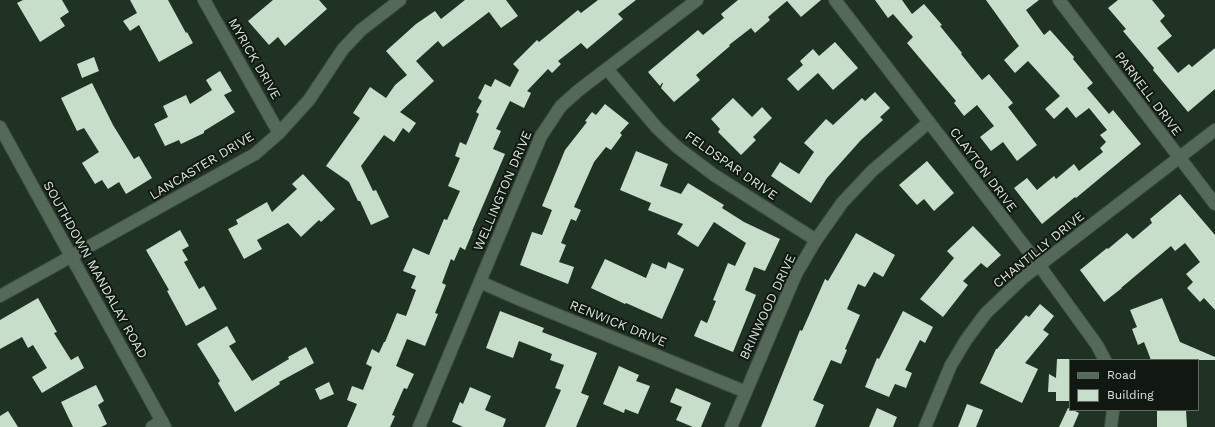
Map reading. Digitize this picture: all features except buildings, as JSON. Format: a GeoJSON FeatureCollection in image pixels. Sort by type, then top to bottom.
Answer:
{"type":"FeatureCollection","features":[{"type":"Feature","properties":{"kind":"street","name":"MYRICK DRIVE"},"geometry":{"type":"LineString","coordinates":[[204,0],[279,133]]}},
{"type":"Feature","properties":{"kind":"street","name":"LANCASTER DRIVE"},"geometry":{"type":"LineString","coordinates":[[0,296],[255,154],[279,133],[309,100],[343,49],[361,30],[400,0]]}},
{"type":"Feature","properties":{"kind":"street","name":"WELLINGTON DRIVE"},"geometry":{"type":"LineString","coordinates":[[419,427],[541,136],[561,106],[579,90],[697,0]]}},
{"type":"Feature","properties":{"kind":"street","name":"CLAYTON DRIVE"},"geometry":{"type":"LineString","coordinates":[[836,0],[1039,265],[1097,345],[1104,359]]}},
{"type":"Feature","properties":{"kind":"street","name":"PARNELL DRIVE"},"geometry":{"type":"LineString","coordinates":[[1059,0],[1215,204]]}},
{"type":"Feature","properties":{"kind":"street","name":"FELDSPAR DRIVE"},"geometry":{"type":"LineString","coordinates":[[607,69],[657,128],[677,147],[714,174],[816,240]]}},
{"type":"Feature","properties":{"kind":"street","name":"BRINWOOD DRIVE"},"geometry":{"type":"LineString","coordinates":[[731,427],[796,274],[816,240],[842,203],[872,171],[929,122]]}},
{"type":"Feature","properties":{"kind":"street","name":"SOUTHDOWN MANDALAY ROAD"},"geometry":{"type":"LineString","coordinates":[[0,127],[160,425]]}},
{"type":"Feature","properties":{"kind":"street","name":"CHANTILLY DRIVE"},"geometry":{"type":"LineString","coordinates":[[925,427],[951,365],[966,340],[986,313],[1039,265],[1215,130]]}},
{"type":"Feature","properties":{"kind":"street","name":"RENWICK DRIVE"},"geometry":{"type":"LineString","coordinates":[[480,282],[746,392]]}},
{"type":"Feature","properties":{"kind":"street"},"geometry":{"type":"LineString","coordinates":[[1111,427],[1113,411]]}}]}
